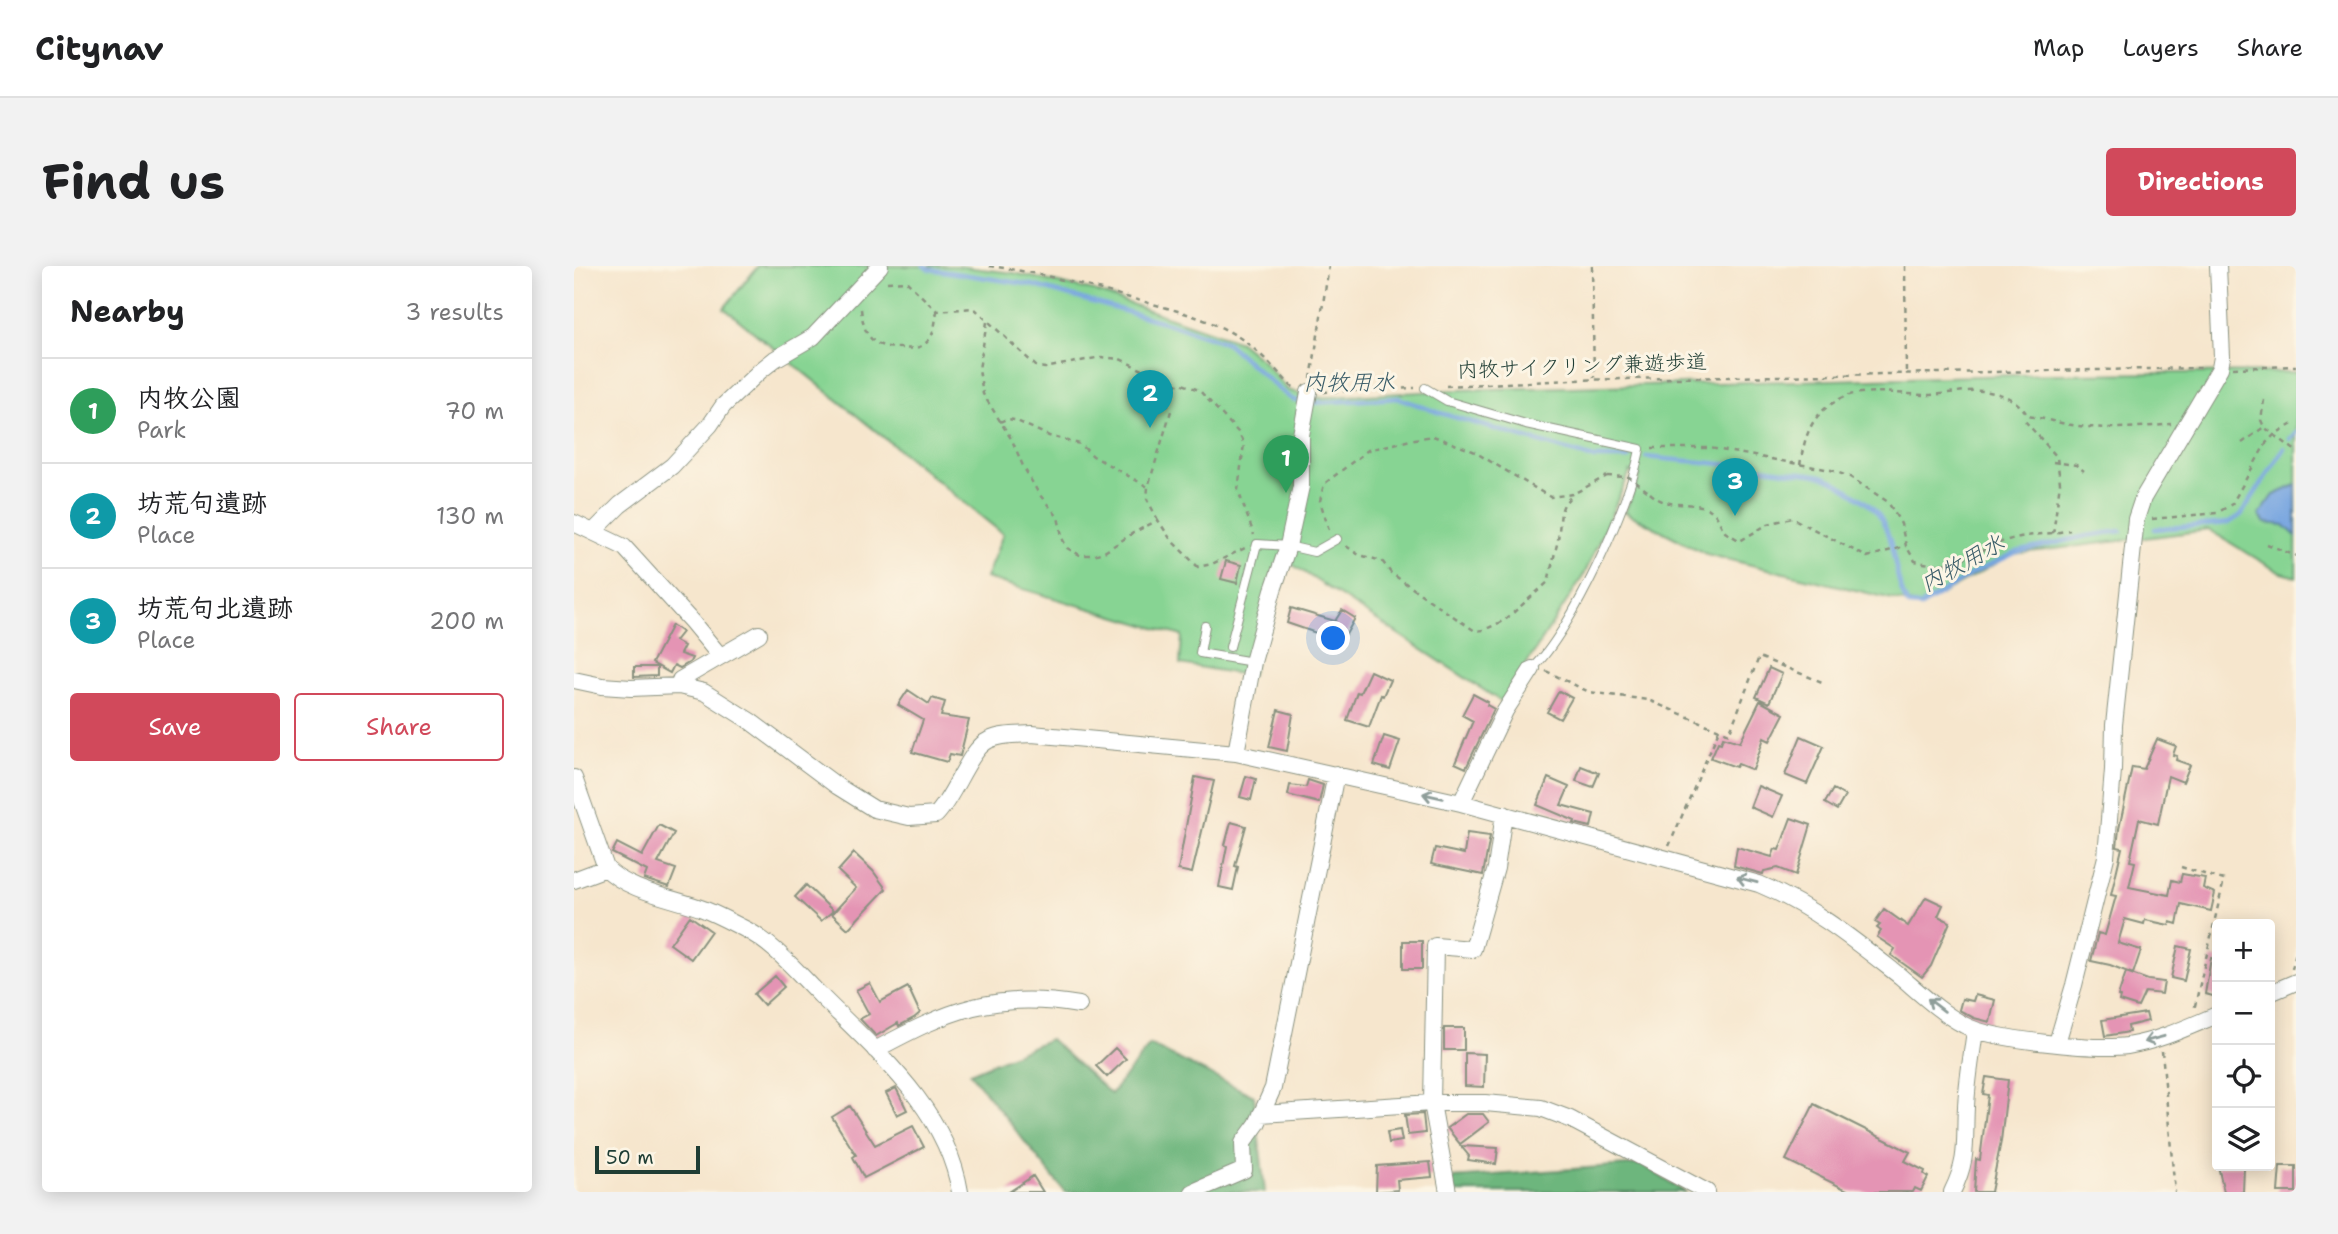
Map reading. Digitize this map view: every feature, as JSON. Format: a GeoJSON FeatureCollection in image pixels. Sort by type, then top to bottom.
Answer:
{"type":"FeatureCollection","features":[{"type":"Feature","properties":{"kind":"street"},"geometry":{"type":"LineString","coordinates":[[2057,1043],[2106,857],[2113,771],[2113,725],[2136,519],[2143,498],[2220,368],[2222,357],[2218,266]]}},
{"type":"Feature","properties":{"kind":"street"},"geometry":{"type":"LineString","coordinates":[[593,531],[620,505],[672,466],[710,425],[723,406],[760,371],[813,337],[883,274]]}},
{"type":"Feature","properties":{"kind":"street"},"geometry":{"type":"LineString","coordinates":[[1236,753],[1253,662],[1273,590],[1289,546],[1301,486],[1301,435],[1308,400]]}},
{"type":"Feature","properties":{"kind":"street"},"geometry":{"type":"LineString","coordinates":[[574,523],[624,547],[720,656]]}},
{"type":"Feature","properties":{"kind":"street"},"geometry":{"type":"LineString","coordinates":[[679,686],[680,680],[759,634]]}},
{"type":"Feature","properties":{"kind":"street"},"geometry":{"type":"LineString","coordinates":[[1461,803],[1505,711],[1535,666]]}},
{"type":"Feature","properties":{"kind":"street"},"geometry":{"type":"LineString","coordinates":[[574,680],[631,688],[679,686],[704,692],[750,721],[837,786],[874,809],[909,817],[936,815],[947,804],[976,749],[988,740],[1001,737],[1032,734],[1236,753],[1461,803],[1759,884],[1787,895],[1836,926],[1939,1008],[1975,1030],[2014,1038],[2094,1047],[2126,1046],[2161,1038],[2212,1017]]}},
{"type":"Feature","properties":{"kind":"street"},"geometry":{"type":"LineString","coordinates":[[1193,1192],[1244,1170],[1243,1143],[1273,1088],[1336,774]]}},
{"type":"Feature","properties":{"kind":"street"},"geometry":{"type":"LineString","coordinates":[[574,778],[606,868],[613,876],[630,885],[704,909],[745,929],[775,951],[908,1083],[928,1114],[957,1171],[960,1192]]}},
{"type":"Feature","properties":{"kind":"street"},"geometry":{"type":"LineString","coordinates":[[1447,1192],[1432,1103],[1435,946],[1473,949],[1496,868],[1504,814]]}},
{"type":"Feature","properties":{"kind":"street"},"geometry":{"type":"LineString","coordinates":[[574,880],[606,868]]}},
{"type":"Feature","properties":{"kind":"street"},"geometry":{"type":"LineString","coordinates":[[2275,991],[2296,982]]}},
{"type":"Feature","properties":{"kind":"street"},"geometry":{"type":"LineString","coordinates":[[875,1050],[949,1013],[978,1005],[1013,1000],[1079,1005]]}},
{"type":"Feature","properties":{"kind":"street"},"geometry":{"type":"LineString","coordinates":[[1952,1192],[1962,1172],[1966,1149],[1966,1105],[1975,1030]]}},
{"type":"Feature","properties":{"kind":"street"},"geometry":{"type":"LineString","coordinates":[[1261,1114],[1432,1103],[1485,1103],[1541,1108],[1570,1119],[1707,1192]]}},
{"type":"Feature","properties":{"kind":"lane"},"geometry":{"type":"LineString","coordinates":[[1425,388],[1447,401],[1526,424],[1640,449],[1626,496],[1589,582],[1571,615],[1535,666]]}},
{"type":"Feature","properties":{"kind":"lane"},"geometry":{"type":"LineString","coordinates":[[1230,647],[1257,544],[1289,546],[1314,552],[1337,539]]}},
{"type":"Feature","properties":{"kind":"lane"},"geometry":{"type":"LineString","coordinates":[[1205,626],[1200,653],[1253,662]]}},
{"type":"Feature","properties":{"kind":"path"},"geometry":{"type":"LineString","coordinates":[[989,266],[1013,268],[1090,287],[1213,323],[1251,347],[1308,400]]}},
{"type":"Feature","properties":{"kind":"path"},"geometry":{"type":"LineString","coordinates":[[1308,400],[1329,266]]}},
{"type":"Feature","properties":{"kind":"path"},"geometry":{"type":"LineString","coordinates":[[1592,266],[1594,380]]}},
{"type":"Feature","properties":{"kind":"path"},"geometry":{"type":"LineString","coordinates":[[1905,266],[1906,374]]}},
{"type":"Feature","properties":{"kind":"path"},"geometry":{"type":"LineString","coordinates":[[883,274],[906,281],[937,311],[974,309],[1037,367],[1045,368],[1101,357],[1120,359],[1150,373],[1161,393],[1171,411],[1148,486],[1147,499],[1158,520],[1171,540],[1198,567],[1212,564],[1238,550],[1257,544],[1238,489],[1244,444],[1238,432],[1199,390],[1180,383],[1161,393]]}},
{"type":"Feature","properties":{"kind":"path"},"geometry":{"type":"LineString","coordinates":[[861,295],[863,327],[880,346],[916,349],[926,344],[932,334],[937,311]]}},
{"type":"Feature","properties":{"kind":"path"},"geometry":{"type":"LineString","coordinates":[[987,322],[979,369],[983,394],[1012,440],[1039,494],[1058,517],[1067,548],[1080,555],[1094,555],[1106,551],[1158,520]]}},
{"type":"Feature","properties":{"kind":"path"},"geometry":{"type":"LineString","coordinates":[[2230,368],[2296,366]]}},
{"type":"Feature","properties":{"kind":"path","name":"内牧サイクリング兼遊歩道"},"geometry":{"type":"LineString","coordinates":[[1308,400],[1492,383],[2207,368]]}},
{"type":"Feature","properties":{"kind":"path"},"geometry":{"type":"LineString","coordinates":[[1800,465],[1810,425],[1830,404],[1850,395],[1928,395],[1980,390],[2014,400],[2028,416],[2055,423],[2129,428],[2177,423]]}},
{"type":"Feature","properties":{"kind":"path"},"geometry":{"type":"LineString","coordinates":[[2264,400],[2261,420],[2264,427],[2296,451]]}},
{"type":"Feature","properties":{"kind":"path"},"geometry":{"type":"LineString","coordinates":[[2028,416],[2024,422],[2057,457],[2055,463],[2060,483],[2053,534]]}},
{"type":"Feature","properties":{"kind":"path"},"geometry":{"type":"LineString","coordinates":[[1000,422],[1006,419],[1015,420],[1049,436],[1080,444],[1093,456],[1148,486]]}},
{"type":"Feature","properties":{"kind":"path"},"geometry":{"type":"LineString","coordinates":[[2145,519],[2225,510],[2232,504],[2266,443],[2275,434],[2296,422]]}},
{"type":"Feature","properties":{"kind":"path"},"geometry":{"type":"LineString","coordinates":[[2242,443],[2264,427]]}},
{"type":"Feature","properties":{"kind":"path"},"geometry":{"type":"LineString","coordinates":[[1573,494],[1550,497],[1473,451],[1433,436],[1368,450],[1324,484],[1320,501],[1330,532],[1337,539],[1359,555],[1382,561],[1391,573],[1475,631],[1484,630],[1505,620],[1548,582],[1564,504],[1573,494],[1607,476],[1629,477],[1666,504],[1700,506],[1710,510],[1719,518],[1726,532],[1740,541],[1768,524],[1792,518],[1867,557],[1906,546]]}},
{"type":"Feature","properties":{"kind":"path"},"geometry":{"type":"LineString","coordinates":[[1652,448],[1710,448],[1831,470],[1850,477],[1888,502],[1901,524],[1906,546],[1916,561],[1934,566],[1968,559],[1996,544],[2015,538],[2070,530]]}},
{"type":"Feature","properties":{"kind":"path"},"geometry":{"type":"LineString","coordinates":[[2055,463],[2076,465],[2084,471]]}},
{"type":"Feature","properties":{"kind":"path"},"geometry":{"type":"LineString","coordinates":[[2267,544],[2296,556]]}},
{"type":"Feature","properties":{"kind":"path"},"geometry":{"type":"LineString","coordinates":[[1535,666],[1589,692],[1648,700],[1729,734],[1759,657],[1822,682]]}},
{"type":"Feature","properties":{"kind":"path"},"geometry":{"type":"LineString","coordinates":[[1663,858],[1719,730]]}},
{"type":"Feature","properties":{"kind":"path"},"geometry":{"type":"LineString","coordinates":[[2181,867],[2224,880],[2192,1016],[2197,1024]]}},
{"type":"Feature","properties":{"kind":"path"},"geometry":{"type":"LineString","coordinates":[[2161,1038],[2175,1192]]}},
{"type":"Feature","properties":{"kind":"green space"},"geometry":{"type":"Polygon","coordinates":[[[758,266],[956,266],[1014,273],[1094,291],[1240,342],[1263,361],[1288,390],[1314,398],[1456,390],[2055,374],[2296,372],[2296,577],[2279,572],[2209,530],[2013,554],[1921,606],[1706,554],[1625,512],[1640,475],[1630,472],[1585,573],[1502,702],[1284,559],[1251,676],[1180,664],[1182,636],[986,578],[1003,534],[724,308],[758,266]]]}},
{"type":"Feature","properties":{"kind":"green space"},"geometry":{"type":"Polygon","coordinates":[[[1050,1039],[1111,1094],[1150,1045],[1254,1096],[1265,1192],[1065,1192],[970,1073],[1050,1039]]]}},
{"type":"Feature","properties":{"kind":"green space"},"geometry":{"type":"Polygon","coordinates":[[[1641,1164],[1685,1192],[1453,1192],[1453,1178],[1641,1164]]]}},
{"type":"Feature","properties":{"kind":"water"},"geometry":{"type":"Polygon","coordinates":[[[2296,485],[2296,536],[2284,525],[2265,523],[2259,515],[2274,495],[2296,485]]]}},
{"type":"Feature","properties":{"kind":"building"},"geometry":{"type":"Polygon","coordinates":[[[1226,561],[1241,565],[1237,583],[1221,579],[1226,561]]]}},
{"type":"Feature","properties":{"kind":"building"},"geometry":{"type":"Polygon","coordinates":[[[1291,608],[1335,621],[1342,610],[1355,618],[1343,640],[1327,631],[1325,636],[1287,623],[1291,608]]]}},
{"type":"Feature","properties":{"kind":"building"},"geometry":{"type":"Polygon","coordinates":[[[672,625],[682,632],[675,641],[684,646],[680,654],[692,658],[680,668],[674,665],[670,673],[652,663],[672,625]]]}},
{"type":"Feature","properties":{"kind":"building"},"geometry":{"type":"Polygon","coordinates":[[[634,667],[657,667],[657,676],[634,677],[634,667]]]}},
{"type":"Feature","properties":{"kind":"building"},"geometry":{"type":"Polygon","coordinates":[[[1769,668],[1782,674],[1769,703],[1756,697],[1769,668]]]}},
{"type":"Feature","properties":{"kind":"building"},"geometry":{"type":"Polygon","coordinates":[[[1370,671],[1390,680],[1369,727],[1347,720],[1357,692],[1360,693],[1370,671]]]}},
{"type":"Feature","properties":{"kind":"building"},"geometry":{"type":"Polygon","coordinates":[[[908,690],[929,704],[932,698],[945,702],[941,716],[969,720],[960,756],[950,754],[947,762],[912,752],[923,720],[898,705],[908,690]]]}},
{"type":"Feature","properties":{"kind":"building"},"geometry":{"type":"Polygon","coordinates":[[[1559,691],[1572,698],[1560,719],[1547,712],[1559,691]]]}},
{"type":"Feature","properties":{"kind":"building"},"geometry":{"type":"Polygon","coordinates":[[[1473,694],[1488,702],[1487,705],[1494,709],[1466,768],[1455,763],[1473,721],[1462,715],[1473,694]]]}},
{"type":"Feature","properties":{"kind":"building"},"geometry":{"type":"Polygon","coordinates":[[[1760,701],[1784,714],[1770,741],[1764,738],[1753,770],[1711,758],[1723,737],[1740,742],[1760,701]]]}},
{"type":"Feature","properties":{"kind":"building"},"geometry":{"type":"Polygon","coordinates":[[[1278,710],[1293,714],[1287,751],[1269,747],[1278,710]]]}},
{"type":"Feature","properties":{"kind":"building"},"geometry":{"type":"Polygon","coordinates":[[[1384,736],[1400,741],[1390,770],[1374,765],[1384,736]]]}},
{"type":"Feature","properties":{"kind":"building"},"geometry":{"type":"Polygon","coordinates":[[[1801,736],[1824,746],[1807,784],[1785,775],[1801,736]]]}},
{"type":"Feature","properties":{"kind":"building"},"geometry":{"type":"Polygon","coordinates":[[[2157,739],[2176,746],[2173,755],[2177,756],[2176,760],[2190,765],[2183,782],[2168,776],[2158,824],[2139,819],[2130,861],[2135,862],[2129,887],[2169,895],[2172,880],[2180,882],[2182,874],[2205,878],[2203,888],[2215,893],[2211,911],[2181,904],[2177,924],[2145,920],[2144,924],[2125,919],[2118,943],[2141,950],[2133,974],[2091,961],[2098,933],[2105,935],[2116,896],[2111,895],[2122,848],[2117,847],[2119,829],[2132,767],[2144,769],[2157,739]]]}},
{"type":"Feature","properties":{"kind":"building"},"geometry":{"type":"Polygon","coordinates":[[[1581,766],[1599,773],[1593,787],[1576,781],[1581,766]]]}},
{"type":"Feature","properties":{"kind":"building"},"geometry":{"type":"Polygon","coordinates":[[[1246,776],[1256,779],[1251,800],[1240,797],[1246,776]]]}},
{"type":"Feature","properties":{"kind":"building"},"geometry":{"type":"Polygon","coordinates":[[[1195,777],[1214,781],[1192,873],[1178,870],[1195,777]]]}},
{"type":"Feature","properties":{"kind":"building"},"geometry":{"type":"Polygon","coordinates":[[[1548,778],[1569,787],[1561,805],[1594,814],[1591,827],[1574,823],[1575,821],[1537,805],[1548,778]]]}},
{"type":"Feature","properties":{"kind":"building"},"geometry":{"type":"Polygon","coordinates":[[[1308,780],[1323,785],[1319,803],[1288,795],[1290,785],[1306,787],[1308,780]]]}},
{"type":"Feature","properties":{"kind":"building"},"geometry":{"type":"Polygon","coordinates":[[[1758,786],[1782,796],[1773,817],[1750,807],[1758,786]]]}},
{"type":"Feature","properties":{"kind":"building"},"geometry":{"type":"Polygon","coordinates":[[[1833,789],[1845,796],[1837,810],[1825,803],[1833,789]]]}},
{"type":"Feature","properties":{"kind":"building"},"geometry":{"type":"Polygon","coordinates":[[[1791,818],[1811,825],[1796,875],[1778,868],[1764,871],[1763,874],[1734,866],[1737,847],[1772,857],[1775,849],[1779,850],[1791,818]]]}},
{"type":"Feature","properties":{"kind":"building"},"geometry":{"type":"Polygon","coordinates":[[[1231,822],[1246,826],[1235,866],[1238,867],[1233,890],[1219,887],[1231,822]]]}},
{"type":"Feature","properties":{"kind":"building"},"geometry":{"type":"Polygon","coordinates":[[[659,825],[674,833],[658,863],[676,869],[669,887],[644,879],[647,871],[612,853],[617,843],[642,856],[659,825]]]}},
{"type":"Feature","properties":{"kind":"building"},"geometry":{"type":"Polygon","coordinates":[[[1467,833],[1490,836],[1483,875],[1431,864],[1435,848],[1464,854],[1467,833]]]}},
{"type":"Feature","properties":{"kind":"building"},"geometry":{"type":"Polygon","coordinates":[[[854,853],[873,871],[886,889],[848,929],[832,914],[856,888],[838,871],[854,853]]]}},
{"type":"Feature","properties":{"kind":"building"},"geometry":{"type":"Polygon","coordinates":[[[806,885],[833,911],[821,921],[795,897],[806,885]]]}},
{"type":"Feature","properties":{"kind":"building"},"geometry":{"type":"Polygon","coordinates":[[[1926,897],[1943,905],[1938,916],[1950,922],[1931,966],[1922,977],[1891,955],[1895,949],[1877,937],[1881,931],[1877,928],[1880,925],[1875,922],[1884,909],[1908,926],[1926,897]]]}},
{"type":"Feature","properties":{"kind":"building"},"geometry":{"type":"Polygon","coordinates":[[[690,916],[711,931],[691,959],[670,944],[690,916]]]}},
{"type":"Feature","properties":{"kind":"building"},"geometry":{"type":"Polygon","coordinates":[[[1403,941],[1422,941],[1422,969],[1403,969],[1403,941]]]}},
{"type":"Feature","properties":{"kind":"building"},"geometry":{"type":"Polygon","coordinates":[[[2178,946],[2191,949],[2184,981],[2171,978],[2178,946]]]}},
{"type":"Feature","properties":{"kind":"building"},"geometry":{"type":"Polygon","coordinates":[[[2211,958],[2212,958],[2212,996],[2205,994],[2211,958]]]}},
{"type":"Feature","properties":{"kind":"building"},"geometry":{"type":"Polygon","coordinates":[[[2126,972],[2148,980],[2164,982],[2162,994],[2145,992],[2138,1007],[2119,1001],[2118,996],[2126,972]]]}},
{"type":"Feature","properties":{"kind":"building"},"geometry":{"type":"Polygon","coordinates":[[[775,976],[784,987],[764,1005],[754,994],[775,976]]]}},
{"type":"Feature","properties":{"kind":"building"},"geometry":{"type":"Polygon","coordinates":[[[870,983],[880,1002],[908,987],[920,1013],[876,1036],[860,1019],[869,1014],[856,990],[870,983]]]}},
{"type":"Feature","properties":{"kind":"building"},"geometry":{"type":"Polygon","coordinates":[[[1975,995],[1995,1000],[1990,1022],[1959,1010],[1962,999],[1973,1001],[1975,995]]]}},
{"type":"Feature","properties":{"kind":"building"},"geometry":{"type":"Polygon","coordinates":[[[2146,1013],[2148,1021],[2128,1026],[2129,1032],[2105,1036],[2102,1020],[2146,1013]]]}},
{"type":"Feature","properties":{"kind":"building"},"geometry":{"type":"Polygon","coordinates":[[[1444,1028],[1464,1028],[1464,1050],[1444,1050],[1444,1028]]]}},
{"type":"Feature","properties":{"kind":"building"},"geometry":{"type":"Polygon","coordinates":[[[1115,1048],[1126,1059],[1107,1077],[1096,1066],[1115,1048]]]}},
{"type":"Feature","properties":{"kind":"building"},"geometry":{"type":"Polygon","coordinates":[[[1465,1053],[1485,1054],[1484,1087],[1465,1086],[1465,1053]]]}},
{"type":"Feature","properties":{"kind":"building"},"geometry":{"type":"Polygon","coordinates":[[[1986,1077],[2008,1080],[2001,1141],[1991,1192],[1974,1192],[1976,1159],[1980,1160],[1988,1095],[1983,1094],[1986,1077]]]}},
{"type":"Feature","properties":{"kind":"building"},"geometry":{"type":"Polygon","coordinates":[[[896,1088],[907,1110],[897,1115],[886,1093],[896,1088]]]}},
{"type":"Feature","properties":{"kind":"building"},"geometry":{"type":"Polygon","coordinates":[[[1814,1104],[1910,1152],[1905,1161],[1925,1171],[1924,1174],[1928,1177],[1921,1191],[1915,1188],[1913,1192],[1851,1192],[1786,1160],[1814,1104]]]}},
{"type":"Feature","properties":{"kind":"building"},"geometry":{"type":"Polygon","coordinates":[[[850,1106],[875,1145],[913,1126],[924,1147],[864,1178],[853,1157],[856,1155],[832,1117],[850,1106]]]}},
{"type":"Feature","properties":{"kind":"building"},"geometry":{"type":"Polygon","coordinates":[[[1423,1114],[1425,1133],[1408,1135],[1405,1115],[1423,1114]]]}},
{"type":"Feature","properties":{"kind":"building"},"geometry":{"type":"Polygon","coordinates":[[[1466,1114],[1483,1114],[1489,1122],[1460,1144],[1447,1128],[1466,1114]]]}},
{"type":"Feature","properties":{"kind":"building"},"geometry":{"type":"Polygon","coordinates":[[[1400,1130],[1402,1141],[1389,1143],[1387,1132],[1400,1130]]]}},
{"type":"Feature","properties":{"kind":"building"},"geometry":{"type":"Polygon","coordinates":[[[1461,1146],[1498,1148],[1496,1164],[1468,1160],[1469,1156],[1461,1146]]]}},
{"type":"Feature","properties":{"kind":"building"},"geometry":{"type":"Polygon","coordinates":[[[1430,1162],[1432,1177],[1397,1180],[1398,1190],[1376,1192],[1377,1166],[1430,1162]]]}},
{"type":"Feature","properties":{"kind":"building"},"geometry":{"type":"Polygon","coordinates":[[[2280,1166],[2296,1166],[2296,1192],[2278,1192],[2280,1166]]]}},
{"type":"Feature","properties":{"kind":"building"},"geometry":{"type":"Polygon","coordinates":[[[2219,1171],[2244,1171],[2243,1192],[2224,1192],[2219,1171]]]}},
{"type":"Feature","properties":{"kind":"building"},"geometry":{"type":"Polygon","coordinates":[[[1033,1176],[1043,1192],[1009,1192],[1033,1176]]]}},
{"type":"Feature","properties":{"kind":"waterway","name":"内牧用水"},"geometry":{"type":"LineString","coordinates":[[924,266],[1032,285],[1227,343],[1281,391],[1293,400],[1302,402]]}},
{"type":"Feature","properties":{"kind":"waterway","name":"内牧用水"},"geometry":{"type":"LineString","coordinates":[[1311,403],[1399,398],[1437,412],[1594,458],[1629,458]]}},
{"type":"Feature","properties":{"kind":"waterway","name":"内牧用水"},"geometry":{"type":"LineString","coordinates":[[2290,439],[2296,432]]}},
{"type":"Feature","properties":{"kind":"waterway","name":"内牧用水"},"geometry":{"type":"LineString","coordinates":[[2155,529],[2229,523],[2241,515],[2284,448]]}},
{"type":"Feature","properties":{"kind":"waterway","name":"内牧用水"},"geometry":{"type":"LineString","coordinates":[[1646,457],[1812,474],[1834,482],[1860,498],[1878,514],[1888,536],[1899,582],[1908,605],[1921,606],[1973,573],[2017,552],[2121,531]]}},
{"type":"Feature","properties":{"kind":"place","name":"坊荒句遺跡"},"geometry":{"type":"Point","coordinates":[1150,428]}},
{"type":"Feature","properties":{"kind":"place","name":"内牧公園"},"geometry":{"type":"Point","coordinates":[1286,493]}},
{"type":"Feature","properties":{"kind":"place","name":"坊荒句北遺跡"},"geometry":{"type":"Point","coordinates":[1735,516]}}]}
